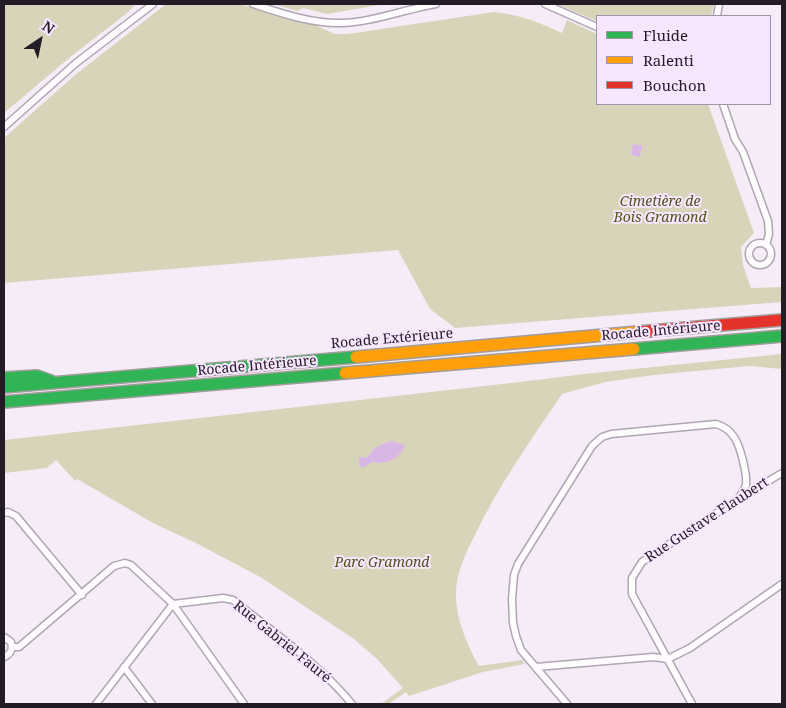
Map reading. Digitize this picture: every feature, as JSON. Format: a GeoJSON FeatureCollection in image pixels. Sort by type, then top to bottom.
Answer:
{"type":"FeatureCollection","features":[{"type":"Feature","properties":{"kind":"highway","name":"Rocade Extérieure"},"geometry":{"type":"LineString","coordinates":[[4,387],[58,384],[782,320]]}},
{"type":"Feature","properties":{"kind":"highway","name":"Rocade Intérieure"},"geometry":{"type":"LineString","coordinates":[[4,402],[782,336]]}},
{"type":"Feature","properties":{"kind":"highway"},"geometry":{"type":"LineString","coordinates":[[4,378],[37,376],[58,384]]}},
{"type":"Feature","properties":{"kind":"street"},"geometry":{"type":"LineString","coordinates":[[4,127],[76,63],[153,4]]}},
{"type":"Feature","properties":{"kind":"street"},"geometry":{"type":"LineString","coordinates":[[253,4],[311,20],[340,23],[355,22],[436,4]]}},
{"type":"Feature","properties":{"kind":"street"},"geometry":{"type":"LineString","coordinates":[[545,4],[596,27]]}},
{"type":"Feature","properties":{"kind":"street"},"geometry":{"type":"LineString","coordinates":[[723,105],[768,221],[769,234],[766,245]]}},
{"type":"Feature","properties":{"kind":"street"},"geometry":{"type":"LineString","coordinates":[[567,704],[521,650],[513,623],[512,599],[514,575],[518,564],[586,455],[602,437],[611,434],[716,424],[727,428],[738,443],[746,473],[746,486],[738,499]]}},
{"type":"Feature","properties":{"kind":"street","name":"Rue Gustave Flaubert"},"geometry":{"type":"LineString","coordinates":[[692,704],[632,594],[632,578],[642,562],[738,499],[782,473]]}},
{"type":"Feature","properties":{"kind":"street"},"geometry":{"type":"LineString","coordinates":[[4,513],[8,512],[16,516],[82,594]]}},
{"type":"Feature","properties":{"kind":"street"},"geometry":{"type":"LineString","coordinates":[[12,647],[19,646],[114,566],[125,563],[131,566],[173,604],[244,704]]}},
{"type":"Feature","properties":{"kind":"street"},"geometry":{"type":"LineString","coordinates":[[536,666],[653,657],[668,659],[690,648],[782,584]]}},
{"type":"Feature","properties":{"kind":"street","name":"Rue Gabriel Fauré"},"geometry":{"type":"LineString","coordinates":[[173,604],[223,598],[233,600],[301,654],[342,692],[352,704]]}},
{"type":"Feature","properties":{"kind":"street"},"geometry":{"type":"LineString","coordinates":[[96,704],[173,604]]}},
{"type":"Feature","properties":{"kind":"street"},"geometry":{"type":"LineString","coordinates":[[4,637],[11,642],[12,647],[9,655],[4,658]]}},
{"type":"Feature","properties":{"kind":"street"},"geometry":{"type":"LineString","coordinates":[[124,667],[152,704]]}},
{"type":"Feature","properties":{"kind":"green space"},"geometry":{"type":"Polygon","coordinates":[[[4,4],[136,4],[4,113],[4,4]]]}},
{"type":"Feature","properties":{"kind":"green space","name":"Cimetière de Bois Gramond"},"geometry":{"type":"Polygon","coordinates":[[[166,4],[240,4],[317,26],[335,34],[348,34],[494,12],[513,15],[562,33],[567,20],[596,34],[596,105],[708,105],[754,233],[741,247],[743,265],[751,288],[782,287],[782,302],[455,328],[430,309],[398,250],[4,283],[4,138],[75,75],[166,4]]]}},
{"type":"Feature","properties":{"kind":"green space"},"geometry":{"type":"Polygon","coordinates":[[[274,4],[385,4],[327,14],[303,8],[297,11],[274,4]]]}},
{"type":"Feature","properties":{"kind":"green space"},"geometry":{"type":"Polygon","coordinates":[[[557,4],[714,4],[711,15],[596,15],[596,21],[557,4]]]}},
{"type":"Feature","properties":{"kind":"green space","name":"Parc Gramond"},"geometry":{"type":"Polygon","coordinates":[[[782,354],[782,369],[749,366],[654,375],[605,382],[562,394],[515,464],[483,518],[464,557],[456,587],[456,603],[460,622],[466,641],[479,666],[522,660],[525,664],[483,672],[409,696],[406,692],[388,704],[381,704],[403,688],[377,659],[354,639],[262,578],[196,543],[153,523],[77,479],[75,481],[56,460],[47,468],[4,473],[4,440],[584,374],[782,354]]]}},
{"type":"Feature","properties":{"kind":"shaded area"},"geometry":{"type":"Polygon","coordinates":[[[633,144],[642,146],[640,157],[631,155],[633,144]]]}},
{"type":"Feature","properties":{"kind":"shaded area"},"geometry":{"type":"Polygon","coordinates":[[[391,441],[403,444],[405,447],[395,458],[383,463],[372,462],[364,467],[359,466],[359,457],[367,457],[375,448],[391,441]]]}},
{"type":"Feature","properties":{"kind":"traffic: fast"},"geometry":{"type":"LineString","coordinates":[[634,349],[782,336]]}},
{"type":"Feature","properties":{"kind":"traffic: fast"},"geometry":{"type":"LineString","coordinates":[[4,387],[356,357]]}},
{"type":"Feature","properties":{"kind":"traffic: fast"},"geometry":{"type":"LineString","coordinates":[[4,402],[345,373]]}},
{"type":"Feature","properties":{"kind":"traffic: fast"},"geometry":{"type":"LineString","coordinates":[[4,378],[37,376],[51,381]]}},
{"type":"Feature","properties":{"kind":"traffic: slow"},"geometry":{"type":"LineString","coordinates":[[356,357],[638,332]]}},
{"type":"Feature","properties":{"kind":"traffic: slow"},"geometry":{"type":"LineString","coordinates":[[345,373],[634,349]]}},
{"type":"Feature","properties":{"kind":"traffic: jam"},"geometry":{"type":"LineString","coordinates":[[638,332],[782,320]]}}]}
